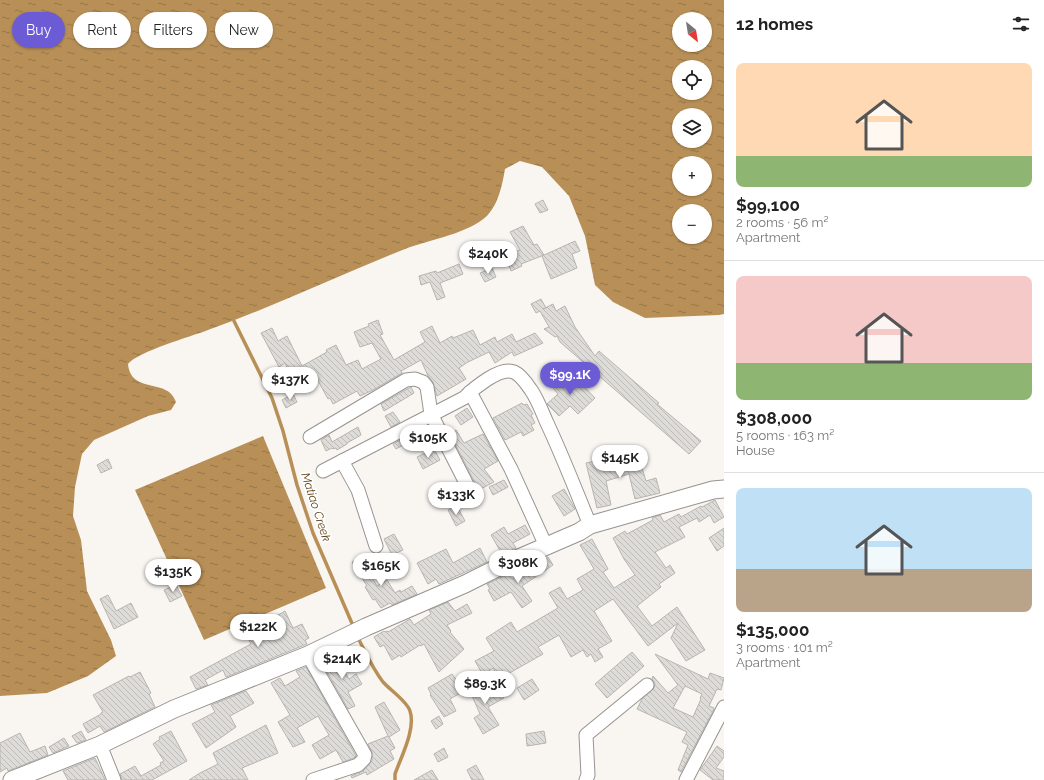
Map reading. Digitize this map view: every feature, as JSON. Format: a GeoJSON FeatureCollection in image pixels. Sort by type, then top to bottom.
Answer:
{"type":"FeatureCollection","features":[{"type":"Feature","properties":{"kind":"street"},"geometry":{"type":"LineString","coordinates":[[323,471],[464,398],[490,378],[506,371],[514,372],[531,390],[555,439],[590,525]]}},
{"type":"Feature","properties":{"kind":"street"},"geometry":{"type":"LineString","coordinates":[[310,437],[406,380],[415,379],[423,382],[427,386],[431,414],[466,485]]}},
{"type":"Feature","properties":{"kind":"street"},"geometry":{"type":"LineString","coordinates":[[470,392],[511,469],[546,546]]}},
{"type":"Feature","properties":{"kind":"street"},"geometry":{"type":"LineString","coordinates":[[342,461],[358,490],[376,546]]}},
{"type":"Feature","properties":{"kind":"street"},"geometry":{"type":"LineString","coordinates":[[12,780],[100,745],[174,709],[308,655],[332,642],[465,584],[505,564],[579,532],[590,525],[713,490],[724,489]]}},
{"type":"Feature","properties":{"kind":"street"},"geometry":{"type":"LineString","coordinates":[[308,655],[365,755],[364,759],[358,765],[313,780]]}},
{"type":"Feature","properties":{"kind":"street"},"geometry":{"type":"LineString","coordinates":[[586,780],[588,775],[586,735],[647,685]]}},
{"type":"Feature","properties":{"kind":"street"},"geometry":{"type":"LineString","coordinates":[[686,780],[724,707]]}},
{"type":"Feature","properties":{"kind":"street"},"geometry":{"type":"LineString","coordinates":[[100,745],[114,780]]}},
{"type":"Feature","properties":{"kind":"water"},"geometry":{"type":"Polygon","coordinates":[[[0,0],[724,0],[724,314],[645,318],[613,302],[595,285],[585,236],[569,196],[542,167],[520,161],[505,169],[498,198],[492,210],[487,216],[474,225],[464,230],[405,249],[258,311],[153,349],[134,359],[128,364],[131,374],[136,380],[166,390],[172,394],[176,402],[171,410],[148,416],[94,440],[82,454],[75,487],[73,516],[81,540],[87,591],[111,640],[116,656],[88,676],[47,693],[0,696],[0,0]]]}},
{"type":"Feature","properties":{"kind":"water"},"geometry":{"type":"Polygon","coordinates":[[[263,436],[326,588],[204,640],[135,490],[263,436]]]}},
{"type":"Feature","properties":{"kind":"building"},"geometry":{"type":"Polygon","coordinates":[[[543,200],[548,210],[540,213],[535,204],[543,200]]]}},
{"type":"Feature","properties":{"kind":"building"},"geometry":{"type":"Polygon","coordinates":[[[523,226],[534,245],[537,244],[544,255],[521,264],[522,266],[511,271],[505,256],[520,250],[510,232],[523,226]]]}},
{"type":"Feature","properties":{"kind":"building"},"geometry":{"type":"Polygon","coordinates":[[[575,241],[580,251],[572,254],[577,268],[551,279],[542,256],[575,241]]]}},
{"type":"Feature","properties":{"kind":"building"},"geometry":{"type":"Polygon","coordinates":[[[459,264],[463,274],[440,283],[445,297],[437,300],[430,282],[421,285],[419,276],[436,271],[437,273],[459,264]]]}},
{"type":"Feature","properties":{"kind":"building"},"geometry":{"type":"Polygon","coordinates":[[[492,268],[496,277],[485,282],[480,273],[492,268]]]}},
{"type":"Feature","properties":{"kind":"building"},"geometry":{"type":"Polygon","coordinates":[[[541,299],[546,308],[553,304],[556,311],[565,306],[575,327],[595,356],[599,351],[659,403],[657,404],[701,441],[689,454],[560,342],[557,336],[555,337],[544,329],[549,327],[540,311],[536,313],[531,304],[541,299]]]}},
{"type":"Feature","properties":{"kind":"building"},"geometry":{"type":"Polygon","coordinates":[[[378,320],[383,334],[380,335],[394,360],[425,342],[420,332],[432,326],[440,343],[452,336],[453,338],[473,330],[480,345],[495,337],[497,342],[512,334],[516,342],[535,333],[543,343],[514,356],[512,352],[495,363],[489,352],[468,362],[459,368],[466,379],[437,396],[433,382],[428,376],[421,360],[401,371],[402,373],[373,390],[360,396],[357,391],[333,404],[330,398],[328,399],[315,375],[296,385],[285,363],[279,367],[261,333],[272,328],[278,341],[287,336],[302,366],[327,352],[326,350],[336,345],[346,365],[358,360],[362,369],[381,359],[372,343],[360,347],[354,332],[369,326],[368,324],[378,320]]]}},
{"type":"Feature","properties":{"kind":"building"},"geometry":{"type":"Polygon","coordinates":[[[570,372],[595,398],[578,414],[570,406],[559,416],[547,404],[558,394],[553,388],[570,372]]]}},
{"type":"Feature","properties":{"kind":"building"},"geometry":{"type":"Polygon","coordinates":[[[411,387],[414,393],[384,411],[381,404],[411,387]]]}},
{"type":"Feature","properties":{"kind":"building"},"geometry":{"type":"Polygon","coordinates":[[[293,394],[297,402],[286,408],[282,400],[293,394]]]}},
{"type":"Feature","properties":{"kind":"building"},"geometry":{"type":"Polygon","coordinates":[[[522,403],[523,405],[527,404],[533,414],[531,415],[535,423],[531,425],[534,430],[523,436],[521,432],[505,440],[493,418],[522,403]]]}},
{"type":"Feature","properties":{"kind":"building"},"geometry":{"type":"Polygon","coordinates":[[[467,408],[473,417],[461,425],[455,416],[467,408]]]}},
{"type":"Feature","properties":{"kind":"building"},"geometry":{"type":"Polygon","coordinates":[[[393,412],[400,422],[391,427],[385,416],[393,412]]]}},
{"type":"Feature","properties":{"kind":"building"},"geometry":{"type":"Polygon","coordinates":[[[358,427],[361,435],[337,450],[336,448],[332,448],[326,451],[321,440],[329,435],[332,442],[358,427]]]}},
{"type":"Feature","properties":{"kind":"building"},"geometry":{"type":"Polygon","coordinates":[[[456,430],[464,443],[483,434],[498,461],[484,469],[494,482],[473,493],[472,491],[475,486],[474,481],[450,434],[456,430]]]}},
{"type":"Feature","properties":{"kind":"building"},"geometry":{"type":"Polygon","coordinates":[[[408,436],[410,441],[396,449],[393,444],[408,436]]]}},
{"type":"Feature","properties":{"kind":"building"},"geometry":{"type":"Polygon","coordinates":[[[434,449],[440,460],[423,469],[417,457],[434,449]]]}},
{"type":"Feature","properties":{"kind":"building"},"geometry":{"type":"Polygon","coordinates":[[[638,455],[646,481],[656,478],[660,493],[635,499],[629,474],[606,481],[611,505],[597,508],[586,463],[600,460],[602,467],[638,455]]]}},
{"type":"Feature","properties":{"kind":"building"},"geometry":{"type":"Polygon","coordinates":[[[108,459],[112,468],[101,473],[97,465],[108,459]]]}},
{"type":"Feature","properties":{"kind":"building"},"geometry":{"type":"Polygon","coordinates":[[[504,480],[508,487],[493,495],[489,487],[504,480]]]}},
{"type":"Feature","properties":{"kind":"building"},"geometry":{"type":"Polygon","coordinates":[[[564,489],[575,509],[564,516],[552,496],[564,489]]]}},
{"type":"Feature","properties":{"kind":"building"},"geometry":{"type":"Polygon","coordinates":[[[715,500],[724,517],[714,523],[710,515],[699,522],[697,518],[679,527],[685,537],[655,552],[666,568],[670,565],[675,573],[659,584],[661,587],[637,606],[652,626],[677,607],[705,650],[686,661],[671,638],[678,623],[648,646],[613,599],[594,611],[612,641],[598,649],[603,657],[595,662],[591,654],[587,657],[583,650],[571,657],[559,635],[538,647],[543,654],[499,679],[493,668],[483,675],[475,661],[494,651],[486,638],[511,622],[517,632],[558,608],[549,593],[560,587],[567,599],[583,590],[577,579],[594,569],[580,545],[592,539],[608,569],[603,572],[614,588],[635,575],[624,559],[613,538],[625,531],[627,534],[653,520],[652,518],[660,515],[664,522],[679,514],[681,517],[715,500]]]}},
{"type":"Feature","properties":{"kind":"building"},"geometry":{"type":"Polygon","coordinates":[[[457,506],[465,521],[456,526],[448,510],[457,506]]]}},
{"type":"Feature","properties":{"kind":"building"},"geometry":{"type":"Polygon","coordinates":[[[525,525],[530,534],[513,543],[516,548],[502,554],[491,535],[504,527],[508,534],[525,525]]]}},
{"type":"Feature","properties":{"kind":"building"},"geometry":{"type":"Polygon","coordinates":[[[724,528],[724,546],[717,551],[709,538],[724,528]]]}},
{"type":"Feature","properties":{"kind":"building"},"geometry":{"type":"Polygon","coordinates":[[[394,534],[403,550],[392,555],[384,539],[394,534]]]}},
{"type":"Feature","properties":{"kind":"building"},"geometry":{"type":"Polygon","coordinates":[[[480,548],[487,562],[439,584],[436,579],[428,584],[417,563],[446,549],[453,563],[480,548]]]}},
{"type":"Feature","properties":{"kind":"building"},"geometry":{"type":"Polygon","coordinates":[[[364,557],[372,569],[368,571],[377,586],[387,580],[395,593],[400,590],[401,592],[412,586],[417,594],[392,605],[390,603],[381,608],[375,599],[373,600],[365,587],[367,586],[352,562],[359,558],[360,560],[364,557]]]}},
{"type":"Feature","properties":{"kind":"building"},"geometry":{"type":"Polygon","coordinates":[[[548,557],[553,565],[522,586],[532,601],[522,608],[511,592],[494,601],[488,590],[490,589],[487,584],[508,574],[512,579],[548,557]]]}},
{"type":"Feature","properties":{"kind":"building"},"geometry":{"type":"Polygon","coordinates":[[[176,585],[182,596],[170,602],[164,590],[176,585]]]}},
{"type":"Feature","properties":{"kind":"building"},"geometry":{"type":"Polygon","coordinates":[[[108,595],[116,611],[131,603],[138,617],[114,629],[100,599],[108,595]]]}},
{"type":"Feature","properties":{"kind":"building"},"geometry":{"type":"Polygon","coordinates":[[[448,602],[455,611],[467,604],[472,613],[447,625],[451,631],[450,632],[464,649],[439,672],[424,644],[401,657],[400,655],[392,660],[384,645],[380,647],[374,637],[384,631],[388,632],[410,619],[414,625],[431,614],[429,610],[448,602]]]}},
{"type":"Feature","properties":{"kind":"building"},"geometry":{"type":"Polygon","coordinates":[[[285,611],[293,628],[302,624],[309,638],[305,640],[307,644],[226,677],[223,670],[205,680],[208,685],[196,689],[190,677],[251,644],[242,628],[259,620],[262,624],[285,611]]]}},
{"type":"Feature","properties":{"kind":"building"},"geometry":{"type":"Polygon","coordinates":[[[632,652],[644,666],[607,698],[595,684],[632,652]]]}},
{"type":"Feature","properties":{"kind":"building"},"geometry":{"type":"Polygon","coordinates":[[[655,654],[708,679],[710,673],[724,678],[721,690],[717,689],[709,706],[714,708],[713,711],[681,772],[678,770],[688,745],[682,742],[687,732],[637,709],[642,699],[654,688],[655,683],[652,679],[653,676],[668,693],[678,685],[655,654]],[[685,686],[673,708],[693,717],[702,694],[685,686]]]}},
{"type":"Feature","properties":{"kind":"building"},"geometry":{"type":"Polygon","coordinates":[[[336,657],[349,679],[356,674],[362,684],[348,692],[355,706],[348,709],[321,661],[325,659],[327,662],[336,657]]]}},
{"type":"Feature","properties":{"kind":"building"},"geometry":{"type":"Polygon","coordinates":[[[306,667],[356,756],[354,758],[343,762],[336,750],[320,759],[312,745],[329,735],[318,716],[297,728],[305,742],[293,747],[278,722],[290,715],[271,683],[280,678],[285,686],[300,677],[296,671],[306,667]]]}},
{"type":"Feature","properties":{"kind":"building"},"geometry":{"type":"Polygon","coordinates":[[[140,672],[151,693],[149,694],[155,707],[104,732],[100,726],[88,733],[83,724],[103,712],[93,695],[129,676],[130,677],[140,672]]]}},
{"type":"Feature","properties":{"kind":"building"},"geometry":{"type":"Polygon","coordinates":[[[452,674],[464,691],[450,699],[456,711],[444,717],[430,695],[431,694],[428,688],[452,674]]]}},
{"type":"Feature","properties":{"kind":"building"},"geometry":{"type":"Polygon","coordinates":[[[474,677],[485,694],[498,687],[504,698],[488,707],[499,725],[483,734],[474,718],[480,714],[466,682],[474,677]]]}},
{"type":"Feature","properties":{"kind":"building"},"geometry":{"type":"Polygon","coordinates":[[[532,679],[539,690],[524,700],[517,688],[532,679]]]}},
{"type":"Feature","properties":{"kind":"building"},"geometry":{"type":"Polygon","coordinates":[[[246,691],[254,703],[230,716],[236,727],[206,748],[192,724],[215,712],[211,705],[246,691]]]}},
{"type":"Feature","properties":{"kind":"building"},"geometry":{"type":"Polygon","coordinates":[[[384,702],[400,730],[389,737],[395,748],[390,751],[394,759],[367,775],[366,772],[352,778],[351,776],[363,771],[372,761],[372,752],[368,744],[388,736],[375,707],[384,702]]]}},
{"type":"Feature","properties":{"kind":"building"},"geometry":{"type":"Polygon","coordinates":[[[439,716],[443,724],[436,729],[431,721],[439,716]]]}},
{"type":"Feature","properties":{"kind":"building"},"geometry":{"type":"Polygon","coordinates":[[[266,725],[278,753],[242,768],[248,780],[189,780],[218,764],[213,753],[266,725]]]}},
{"type":"Feature","properties":{"kind":"building"},"geometry":{"type":"Polygon","coordinates":[[[81,731],[86,740],[77,743],[72,736],[81,731]]]}},
{"type":"Feature","properties":{"kind":"building"},"geometry":{"type":"Polygon","coordinates":[[[171,731],[187,761],[152,780],[122,780],[120,774],[135,766],[141,776],[161,765],[160,763],[164,761],[153,744],[160,739],[159,737],[171,731]]]}},
{"type":"Feature","properties":{"kind":"building"},"geometry":{"type":"Polygon","coordinates":[[[544,731],[546,743],[527,746],[526,734],[544,731]]]}},
{"type":"Feature","properties":{"kind":"building"},"geometry":{"type":"Polygon","coordinates":[[[20,733],[30,752],[45,746],[48,755],[8,771],[7,768],[0,772],[0,743],[20,733]]]}},
{"type":"Feature","properties":{"kind":"building"},"geometry":{"type":"Polygon","coordinates":[[[64,738],[69,746],[53,753],[49,747],[64,738]]]}},
{"type":"Feature","properties":{"kind":"building"},"geometry":{"type":"Polygon","coordinates":[[[717,746],[724,751],[724,757],[716,768],[724,771],[724,780],[713,780],[700,770],[717,746]]]}},
{"type":"Feature","properties":{"kind":"building"},"geometry":{"type":"Polygon","coordinates":[[[444,748],[448,757],[438,762],[434,754],[444,748]]]}},
{"type":"Feature","properties":{"kind":"building"},"geometry":{"type":"Polygon","coordinates":[[[95,758],[105,780],[68,780],[63,771],[95,758]]]}},
{"type":"Feature","properties":{"kind":"building"},"geometry":{"type":"Polygon","coordinates":[[[476,765],[484,780],[472,780],[467,770],[476,765]]]}},
{"type":"Feature","properties":{"kind":"building"},"geometry":{"type":"Polygon","coordinates":[[[432,770],[438,780],[414,780],[432,770]]]}},
{"type":"Feature","properties":{"kind":"waterway","name":"Matiao Creek"},"geometry":{"type":"LineString","coordinates":[[234,321],[272,398],[283,431],[297,485],[313,533],[354,628]]}},
{"type":"Feature","properties":{"kind":"waterway","name":"Matiao Creek"},"geometry":{"type":"LineString","coordinates":[[357,636],[379,677],[406,703],[410,711],[411,726],[404,751],[395,774],[395,780]]}}]}
